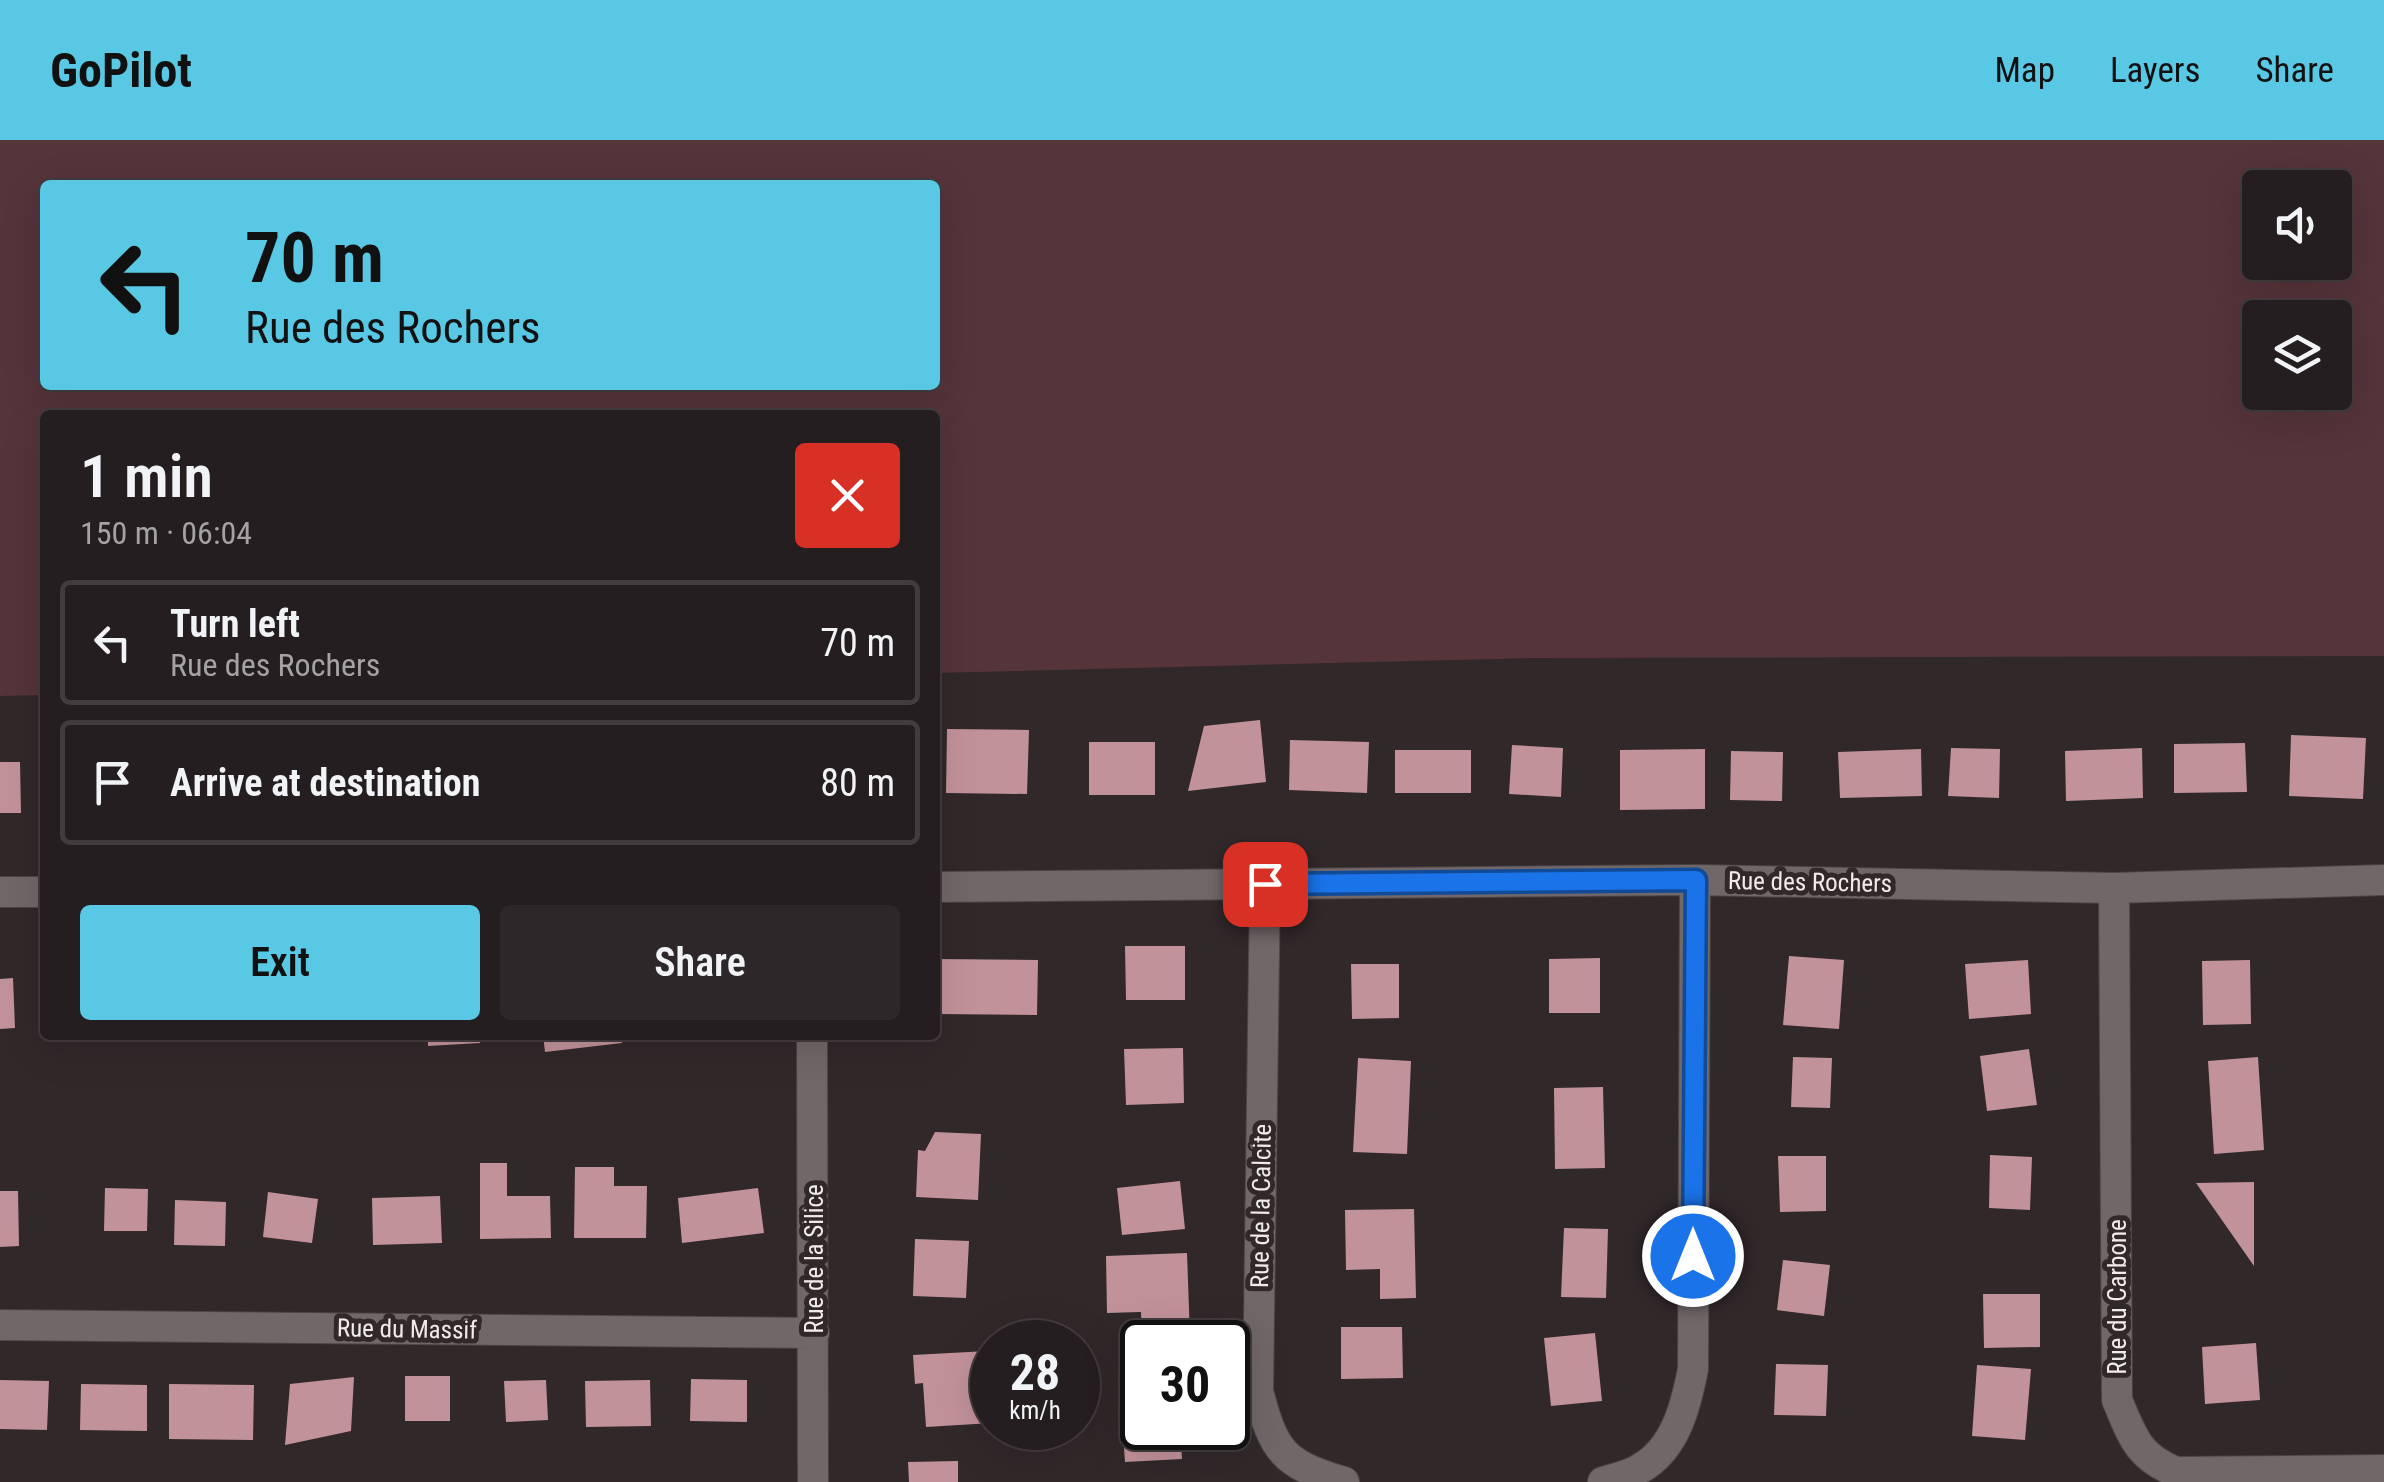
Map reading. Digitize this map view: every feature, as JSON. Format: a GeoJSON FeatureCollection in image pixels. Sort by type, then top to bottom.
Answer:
{"type":"FeatureCollection","features":[{"type":"Feature","properties":{"kind":"street","name":"Rue des Rochers"},"geometry":{"type":"LineString","coordinates":[[940,887],[1696,880],[2114,888],[2384,880]]}},
{"type":"Feature","properties":{"kind":"street"},"geometry":{"type":"LineString","coordinates":[[1603,1482],[1642,1468],[1665,1445],[1684,1412],[1692,1369],[1696,880]]}},
{"type":"Feature","properties":{"kind":"street","name":"Rue de la Calcite"},"geometry":{"type":"LineString","coordinates":[[1265,884],[1258,1391],[1269,1432],[1294,1464],[1344,1482]]}},
{"type":"Feature","properties":{"kind":"street","name":"Rue du Carbone"},"geometry":{"type":"LineString","coordinates":[[2114,888],[2118,1400],[2133,1438],[2152,1462],[2176,1472],[2384,1470]]}},
{"type":"Feature","properties":{"kind":"street"},"geometry":{"type":"LineString","coordinates":[[0,892],[40,892]]}},
{"type":"Feature","properties":{"kind":"street","name":"Rue de la Silice"},"geometry":{"type":"LineString","coordinates":[[812,1040],[813,1482]]}},
{"type":"Feature","properties":{"kind":"street","name":"Rue du Massif"},"geometry":{"type":"LineString","coordinates":[[0,1326],[814,1333]]}},
{"type":"Feature","properties":{"kind":"shaded area"},"geometry":{"type":"Polygon","coordinates":[[[0,140],[2384,140],[2384,656],[1534,658],[940,673],[940,410],[40,410],[40,695],[0,696],[0,140]]]}},
{"type":"Feature","properties":{"kind":"building"},"geometry":{"type":"Polygon","coordinates":[[[1260,720],[1266,782],[1188,791],[1204,726],[1260,720]]]}},
{"type":"Feature","properties":{"kind":"building"},"geometry":{"type":"Polygon","coordinates":[[[947,729],[1029,730],[1027,794],[946,793],[947,729]]]}},
{"type":"Feature","properties":{"kind":"building"},"geometry":{"type":"Polygon","coordinates":[[[2291,735],[2366,738],[2363,799],[2289,796],[2291,735]]]}},
{"type":"Feature","properties":{"kind":"building"},"geometry":{"type":"Polygon","coordinates":[[[1290,740],[1369,742],[1367,793],[1289,790],[1290,740]]]}},
{"type":"Feature","properties":{"kind":"building"},"geometry":{"type":"Polygon","coordinates":[[[1089,742],[1155,742],[1155,795],[1089,795],[1089,742]]]}},
{"type":"Feature","properties":{"kind":"building"},"geometry":{"type":"Polygon","coordinates":[[[2245,743],[2247,792],[2174,793],[2174,744],[2245,743]]]}},
{"type":"Feature","properties":{"kind":"building"},"geometry":{"type":"Polygon","coordinates":[[[1512,745],[1563,748],[1561,797],[1509,794],[1512,745]]]}},
{"type":"Feature","properties":{"kind":"building"},"geometry":{"type":"Polygon","coordinates":[[[1951,748],[2000,749],[1999,798],[1948,796],[1951,748]]]}},
{"type":"Feature","properties":{"kind":"building"},"geometry":{"type":"Polygon","coordinates":[[[2142,748],[2143,798],[2066,801],[2065,751],[2142,748]]]}},
{"type":"Feature","properties":{"kind":"building"},"geometry":{"type":"Polygon","coordinates":[[[1705,749],[1705,809],[1620,810],[1620,750],[1705,749]]]}},
{"type":"Feature","properties":{"kind":"building"},"geometry":{"type":"Polygon","coordinates":[[[1921,749],[1922,796],[1840,798],[1838,752],[1921,749]]]}},
{"type":"Feature","properties":{"kind":"building"},"geometry":{"type":"Polygon","coordinates":[[[1395,750],[1471,750],[1471,793],[1395,793],[1395,750]]]}},
{"type":"Feature","properties":{"kind":"building"},"geometry":{"type":"Polygon","coordinates":[[[1731,751],[1783,752],[1782,801],[1730,800],[1731,751]]]}},
{"type":"Feature","properties":{"kind":"building"},"geometry":{"type":"Polygon","coordinates":[[[0,762],[20,762],[21,813],[0,813],[0,762]]]}},
{"type":"Feature","properties":{"kind":"building"},"geometry":{"type":"Polygon","coordinates":[[[1125,946],[1185,946],[1185,1000],[1126,1000],[1125,946]]]}},
{"type":"Feature","properties":{"kind":"building"},"geometry":{"type":"Polygon","coordinates":[[[1789,956],[1844,960],[1839,1029],[1783,1025],[1789,956]]]}},
{"type":"Feature","properties":{"kind":"building"},"geometry":{"type":"Polygon","coordinates":[[[1600,958],[1600,1013],[1549,1013],[1549,959],[1600,958]]]}},
{"type":"Feature","properties":{"kind":"building"},"geometry":{"type":"Polygon","coordinates":[[[940,959],[1038,960],[1037,1015],[940,1014],[940,959]]]}},
{"type":"Feature","properties":{"kind":"building"},"geometry":{"type":"Polygon","coordinates":[[[2028,960],[2031,1014],[1969,1019],[1965,964],[2028,960]]]}},
{"type":"Feature","properties":{"kind":"building"},"geometry":{"type":"Polygon","coordinates":[[[2250,960],[2251,1024],[2203,1025],[2202,961],[2250,960]]]}},
{"type":"Feature","properties":{"kind":"building"},"geometry":{"type":"Polygon","coordinates":[[[1351,964],[1399,964],[1399,1018],[1352,1019],[1351,964]]]}},
{"type":"Feature","properties":{"kind":"building"},"geometry":{"type":"Polygon","coordinates":[[[13,978],[15,1028],[0,1029],[0,979],[13,978]]]}},
{"type":"Feature","properties":{"kind":"building"},"geometry":{"type":"Polygon","coordinates":[[[428,1040],[480,1040],[480,1043],[428,1046],[428,1040]]]}},
{"type":"Feature","properties":{"kind":"building"},"geometry":{"type":"Polygon","coordinates":[[[544,1040],[622,1040],[622,1043],[545,1052],[544,1040]]]}},
{"type":"Feature","properties":{"kind":"building"},"geometry":{"type":"Polygon","coordinates":[[[1183,1048],[1184,1103],[1126,1105],[1124,1049],[1183,1048]]]}},
{"type":"Feature","properties":{"kind":"building"},"geometry":{"type":"Polygon","coordinates":[[[2029,1049],[2037,1105],[1987,1111],[1980,1056],[2029,1049]]]}},
{"type":"Feature","properties":{"kind":"building"},"geometry":{"type":"Polygon","coordinates":[[[1793,1057],[1832,1058],[1830,1108],[1791,1107],[1793,1057]]]}},
{"type":"Feature","properties":{"kind":"building"},"geometry":{"type":"Polygon","coordinates":[[[2258,1057],[2264,1150],[2214,1154],[2208,1061],[2258,1057]]]}},
{"type":"Feature","properties":{"kind":"building"},"geometry":{"type":"Polygon","coordinates":[[[1358,1058],[1411,1061],[1407,1154],[1353,1152],[1358,1058]]]}},
{"type":"Feature","properties":{"kind":"building"},"geometry":{"type":"Polygon","coordinates":[[[1603,1087],[1605,1168],[1555,1169],[1554,1088],[1603,1087]]]}},
{"type":"Feature","properties":{"kind":"building"},"geometry":{"type":"Polygon","coordinates":[[[935,1132],[981,1134],[978,1200],[916,1197],[918,1150],[925,1151],[935,1132]]]}},
{"type":"Feature","properties":{"kind":"building"},"geometry":{"type":"Polygon","coordinates":[[[1990,1155],[2032,1157],[2030,1210],[1989,1208],[1990,1155]]]}},
{"type":"Feature","properties":{"kind":"building"},"geometry":{"type":"Polygon","coordinates":[[[1778,1156],[1826,1156],[1826,1211],[1780,1212],[1778,1156]]]}},
{"type":"Feature","properties":{"kind":"building"},"geometry":{"type":"Polygon","coordinates":[[[480,1163],[507,1163],[507,1196],[550,1196],[551,1238],[480,1239],[480,1163]]]}},
{"type":"Feature","properties":{"kind":"building"},"geometry":{"type":"Polygon","coordinates":[[[575,1167],[614,1167],[614,1186],[647,1186],[646,1238],[574,1238],[575,1167]]]}},
{"type":"Feature","properties":{"kind":"building"},"geometry":{"type":"Polygon","coordinates":[[[1180,1181],[1185,1229],[1122,1235],[1117,1188],[1180,1181]]]}},
{"type":"Feature","properties":{"kind":"building"},"geometry":{"type":"Polygon","coordinates":[[[2254,1182],[2254,1266],[2196,1183],[2254,1182]]]}},
{"type":"Feature","properties":{"kind":"building"},"geometry":{"type":"Polygon","coordinates":[[[105,1188],[148,1189],[147,1231],[104,1231],[105,1188]]]}},
{"type":"Feature","properties":{"kind":"building"},"geometry":{"type":"Polygon","coordinates":[[[758,1188],[764,1233],[682,1243],[678,1198],[758,1188]]]}},
{"type":"Feature","properties":{"kind":"building"},"geometry":{"type":"Polygon","coordinates":[[[0,1191],[18,1191],[19,1246],[0,1247],[0,1191]]]}},
{"type":"Feature","properties":{"kind":"building"},"geometry":{"type":"Polygon","coordinates":[[[268,1192],[318,1199],[312,1243],[263,1237],[268,1192]]]}},
{"type":"Feature","properties":{"kind":"building"},"geometry":{"type":"Polygon","coordinates":[[[440,1196],[442,1243],[373,1245],[372,1198],[440,1196]]]}},
{"type":"Feature","properties":{"kind":"building"},"geometry":{"type":"Polygon","coordinates":[[[175,1200],[226,1202],[225,1246],[174,1245],[175,1200]]]}},
{"type":"Feature","properties":{"kind":"building"},"geometry":{"type":"Polygon","coordinates":[[[1414,1209],[1416,1298],[1380,1299],[1380,1269],[1346,1270],[1345,1210],[1414,1209]]]}},
{"type":"Feature","properties":{"kind":"building"},"geometry":{"type":"Polygon","coordinates":[[[1564,1228],[1608,1229],[1606,1298],[1561,1297],[1564,1228]]]}},
{"type":"Feature","properties":{"kind":"building"},"geometry":{"type":"Polygon","coordinates":[[[915,1239],[969,1241],[966,1298],[913,1296],[915,1239]]]}},
{"type":"Feature","properties":{"kind":"building"},"geometry":{"type":"Polygon","coordinates":[[[1187,1253],[1189,1320],[1141,1320],[1141,1312],[1107,1313],[1106,1256],[1187,1253]]]}},
{"type":"Feature","properties":{"kind":"building"},"geometry":{"type":"Polygon","coordinates":[[[1783,1260],[1830,1265],[1824,1316],[1777,1310],[1783,1260]]]}},
{"type":"Feature","properties":{"kind":"building"},"geometry":{"type":"Polygon","coordinates":[[[1983,1294],[2040,1294],[2040,1347],[1984,1348],[1983,1294]]]}},
{"type":"Feature","properties":{"kind":"building"},"geometry":{"type":"Polygon","coordinates":[[[1341,1327],[1402,1327],[1403,1378],[1341,1379],[1341,1327]]]}},
{"type":"Feature","properties":{"kind":"building"},"geometry":{"type":"Polygon","coordinates":[[[1595,1333],[1602,1401],[1551,1406],[1544,1338],[1595,1333]]]}},
{"type":"Feature","properties":{"kind":"building"},"geometry":{"type":"Polygon","coordinates":[[[2256,1343],[2260,1400],[2205,1404],[2202,1347],[2256,1343]]]}},
{"type":"Feature","properties":{"kind":"building"},"geometry":{"type":"Polygon","coordinates":[[[970,1352],[970,1424],[926,1427],[923,1383],[915,1384],[913,1355],[970,1352]]]}},
{"type":"Feature","properties":{"kind":"building"},"geometry":{"type":"Polygon","coordinates":[[[1776,1364],[1828,1365],[1826,1416],[1774,1415],[1776,1364]]]}},
{"type":"Feature","properties":{"kind":"building"},"geometry":{"type":"Polygon","coordinates":[[[1977,1365],[2031,1369],[2025,1440],[1972,1436],[1977,1365]]]}},
{"type":"Feature","properties":{"kind":"building"},"geometry":{"type":"Polygon","coordinates":[[[405,1376],[450,1376],[450,1421],[405,1421],[405,1376]]]}},
{"type":"Feature","properties":{"kind":"building"},"geometry":{"type":"Polygon","coordinates":[[[354,1377],[351,1431],[285,1445],[290,1384],[354,1377]]]}},
{"type":"Feature","properties":{"kind":"building"},"geometry":{"type":"Polygon","coordinates":[[[691,1379],[747,1380],[747,1422],[690,1421],[691,1379]]]}},
{"type":"Feature","properties":{"kind":"building"},"geometry":{"type":"Polygon","coordinates":[[[0,1380],[49,1381],[47,1430],[0,1429],[0,1380]]]}},
{"type":"Feature","properties":{"kind":"building"},"geometry":{"type":"Polygon","coordinates":[[[546,1380],[548,1420],[506,1422],[504,1381],[546,1380]]]}},
{"type":"Feature","properties":{"kind":"building"},"geometry":{"type":"Polygon","coordinates":[[[650,1380],[651,1426],[586,1427],[585,1381],[650,1380]]]}},
{"type":"Feature","properties":{"kind":"building"},"geometry":{"type":"Polygon","coordinates":[[[81,1384],[147,1385],[147,1431],[80,1430],[81,1384]]]}},
{"type":"Feature","properties":{"kind":"building"},"geometry":{"type":"Polygon","coordinates":[[[169,1384],[254,1385],[253,1440],[169,1439],[169,1384]]]}},
{"type":"Feature","properties":{"kind":"building"},"geometry":{"type":"Polygon","coordinates":[[[1124,1450],[1181,1450],[1182,1459],[1125,1462],[1124,1450]]]}},
{"type":"Feature","properties":{"kind":"building"},"geometry":{"type":"Polygon","coordinates":[[[958,1461],[958,1482],[909,1482],[908,1462],[958,1461]]]}},
{"type":"Feature","properties":{"kind":"route"},"geometry":{"type":"LineString","coordinates":[[1265,884],[1696,880],[1693,1256]]}}]}
